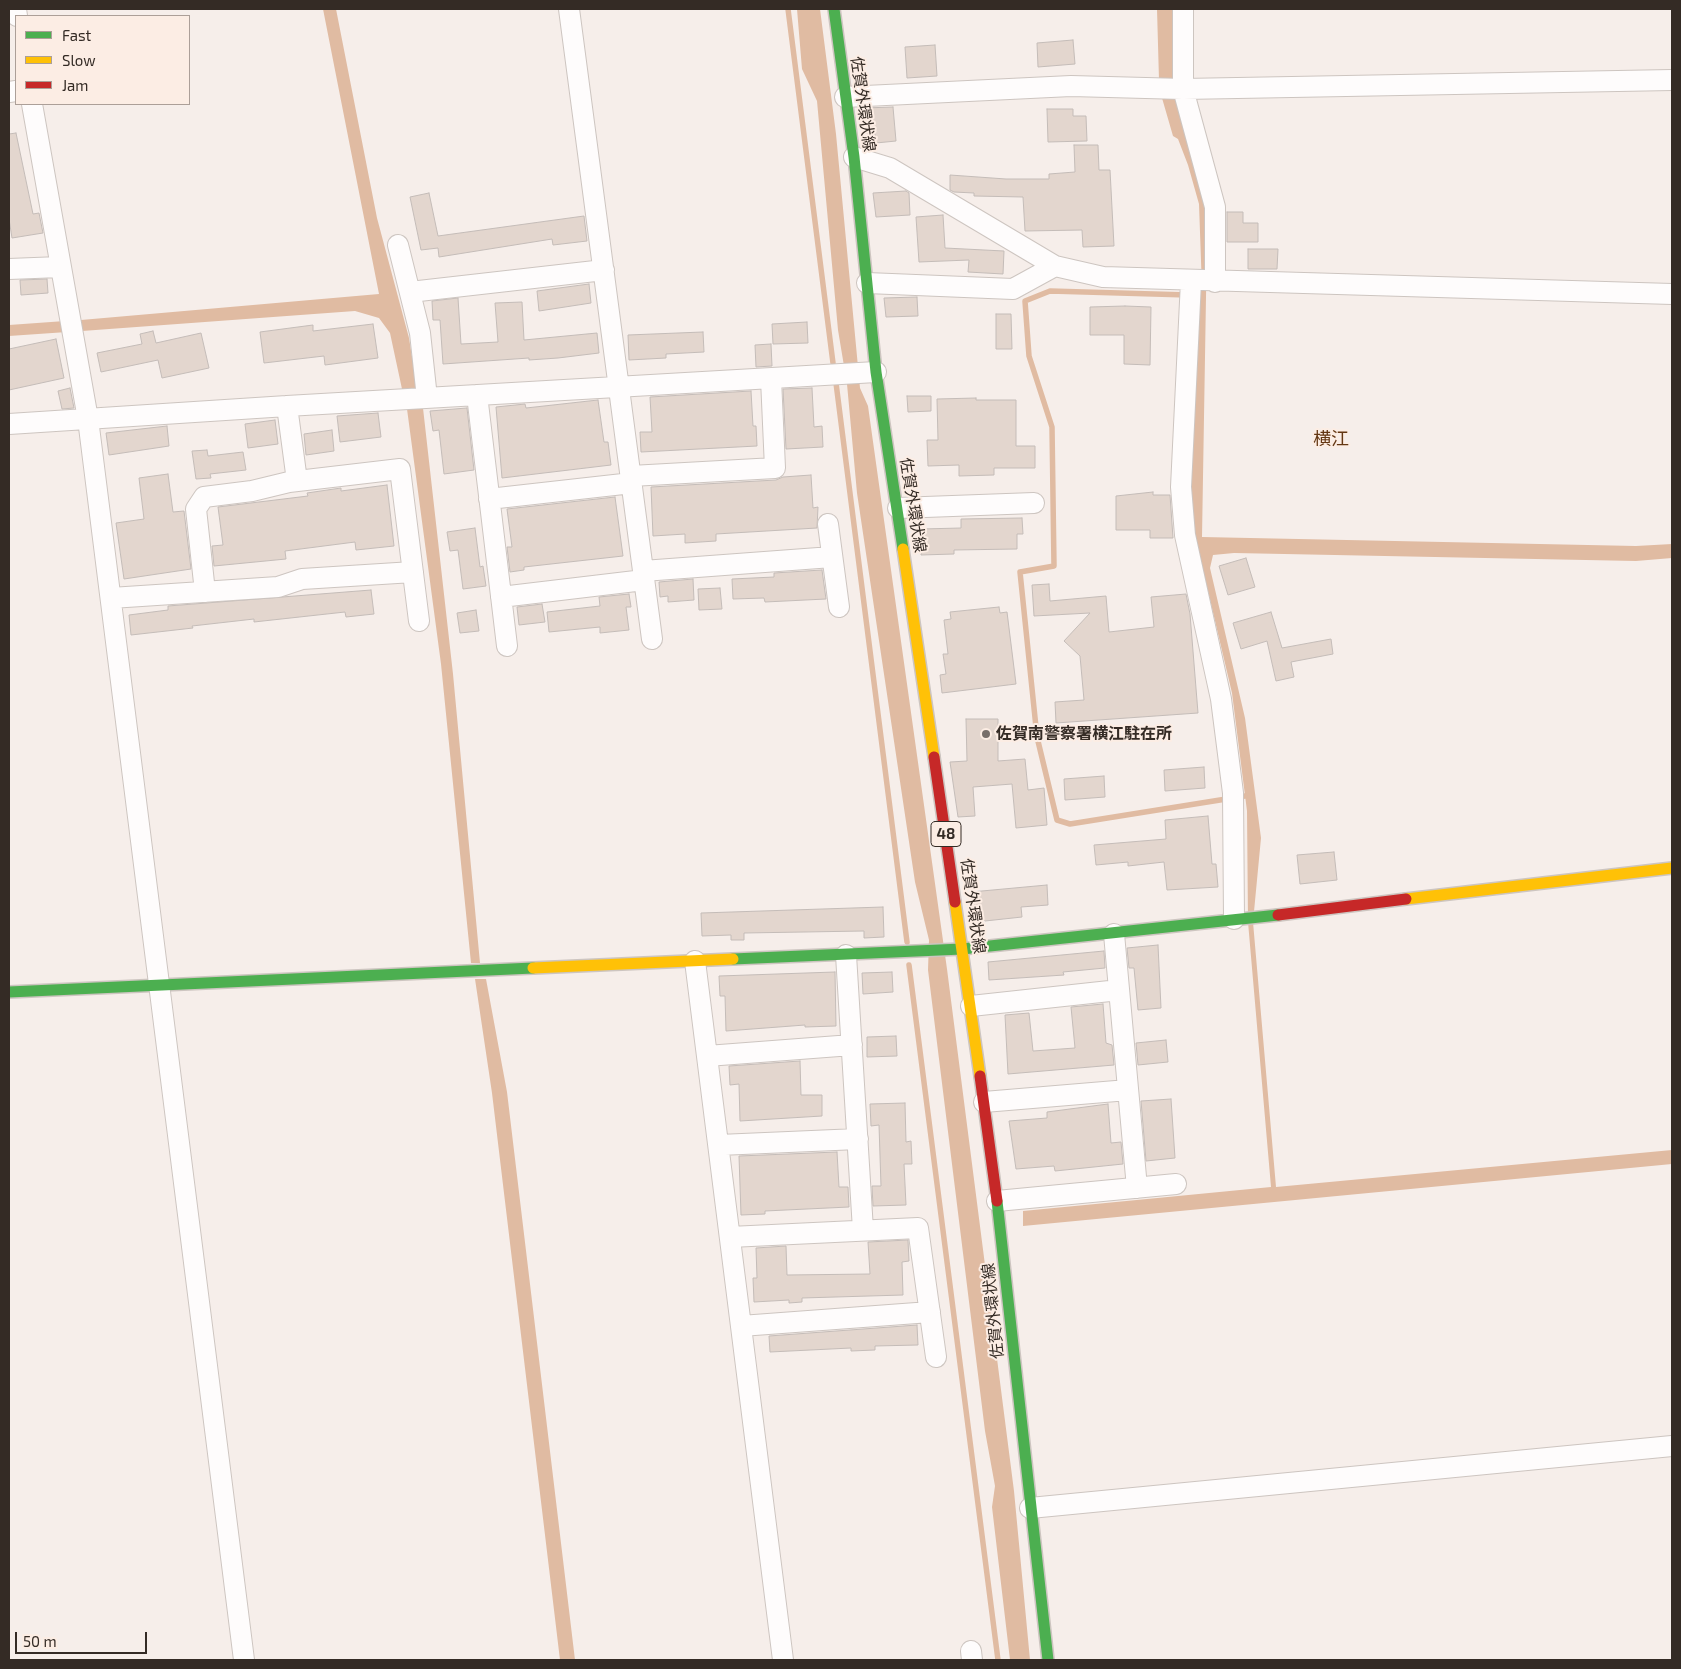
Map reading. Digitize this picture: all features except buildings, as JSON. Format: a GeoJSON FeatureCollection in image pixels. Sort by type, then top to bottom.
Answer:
{"type":"FeatureCollection","features":[{"type":"Feature","properties":{"kind":"main road","name":"佐賀外環状線"},"geometry":{"type":"LineString","coordinates":[[834,9],[854,158],[867,283],[869,372],[898,508],[959,949],[971,1006],[997,1201],[1048,1660]]}},
{"type":"Feature","properties":{"kind":"main road"},"geometry":{"type":"LineString","coordinates":[[9,992],[959,949],[1114,934],[1672,868]]}},
{"type":"Feature","properties":{"kind":"street"},"geometry":{"type":"LineString","coordinates":[[569,9],[652,639]]}},
{"type":"Feature","properties":{"kind":"street"},"geometry":{"type":"LineString","coordinates":[[1183,9],[1174,89],[1215,207],[1215,282]]}},
{"type":"Feature","properties":{"kind":"street"},"geometry":{"type":"LineString","coordinates":[[845,97],[1071,86],[1174,89],[1672,80]]}},
{"type":"Feature","properties":{"kind":"street"},"geometry":{"type":"LineString","coordinates":[[32,105],[88,419],[244,1660]]}},
{"type":"Feature","properties":{"kind":"street"},"geometry":{"type":"LineString","coordinates":[[854,158],[890,168],[1055,266],[1103,277],[1190,291],[1215,282],[1672,294]]}},
{"type":"Feature","properties":{"kind":"street"},"geometry":{"type":"LineString","coordinates":[[398,245],[420,332],[427,398]]}},
{"type":"Feature","properties":{"kind":"street"},"geometry":{"type":"LineString","coordinates":[[867,283],[1013,290],[1055,266]]}},
{"type":"Feature","properties":{"kind":"street"},"geometry":{"type":"LineString","coordinates":[[9,269],[60,267]]}},
{"type":"Feature","properties":{"kind":"street"},"geometry":{"type":"LineString","coordinates":[[410,292],[604,270]]}},
{"type":"Feature","properties":{"kind":"street"},"geometry":{"type":"LineString","coordinates":[[1190,291],[1181,487],[1185,535],[1221,699],[1234,799],[1238,918]]}},
{"type":"Feature","properties":{"kind":"street"},"geometry":{"type":"LineString","coordinates":[[9,424],[869,372]]}},
{"type":"Feature","properties":{"kind":"street"},"geometry":{"type":"LineString","coordinates":[[489,499],[632,479],[775,468],[771,379]]}},
{"type":"Feature","properties":{"kind":"street"},"geometry":{"type":"LineString","coordinates":[[477,395],[507,646]]}},
{"type":"Feature","properties":{"kind":"street"},"geometry":{"type":"LineString","coordinates":[[287,406],[297,481]]}},
{"type":"Feature","properties":{"kind":"street"},"geometry":{"type":"LineString","coordinates":[[205,592],[196,509],[204,497],[252,491],[297,481],[400,469],[419,621]]}},
{"type":"Feature","properties":{"kind":"street"},"geometry":{"type":"LineString","coordinates":[[898,508],[1034,503]]}},
{"type":"Feature","properties":{"kind":"street"},"geometry":{"type":"LineString","coordinates":[[828,524],[839,607]]}},
{"type":"Feature","properties":{"kind":"street"},"geometry":{"type":"LineString","coordinates":[[501,597],[644,575],[832,557]]}},
{"type":"Feature","properties":{"kind":"street"},"geometry":{"type":"LineString","coordinates":[[111,598],[278,587],[302,579],[413,572]]}},
{"type":"Feature","properties":{"kind":"street"},"geometry":{"type":"LineString","coordinates":[[1114,934],[1137,1188]]}},
{"type":"Feature","properties":{"kind":"street"},"geometry":{"type":"LineString","coordinates":[[846,955],[863,1230]]}},
{"type":"Feature","properties":{"kind":"street"},"geometry":{"type":"LineString","coordinates":[[695,961],[783,1660]]}},
{"type":"Feature","properties":{"kind":"street"},"geometry":{"type":"LineString","coordinates":[[971,1006],[1119,990]]}},
{"type":"Feature","properties":{"kind":"street"},"geometry":{"type":"LineString","coordinates":[[707,1056],[852,1045]]}},
{"type":"Feature","properties":{"kind":"street"},"geometry":{"type":"LineString","coordinates":[[984,1102],[1128,1090]]}},
{"type":"Feature","properties":{"kind":"street"},"geometry":{"type":"LineString","coordinates":[[718,1145],[858,1138]]}},
{"type":"Feature","properties":{"kind":"street"},"geometry":{"type":"LineString","coordinates":[[997,1201],[1176,1184]]}},
{"type":"Feature","properties":{"kind":"street"},"geometry":{"type":"LineString","coordinates":[[730,1237],[918,1228],[936,1357]]}},
{"type":"Feature","properties":{"kind":"street"},"geometry":{"type":"LineString","coordinates":[[741,1326],[930,1312]]}},
{"type":"Feature","properties":{"kind":"street"},"geometry":{"type":"LineString","coordinates":[[1030,1508],[1672,1446]]}},
{"type":"Feature","properties":{"kind":"shaded area"},"geometry":{"type":"Polygon","coordinates":[[[323,9],[336,9],[377,218],[409,338],[417,388],[402,389],[390,333],[379,318],[355,311],[82,331],[81,320],[379,294],[323,9]]]}},
{"type":"Feature","properties":{"kind":"shaded area"},"geometry":{"type":"Polygon","coordinates":[[[797,9],[820,9],[836,134],[860,388],[868,406],[947,969],[1014,1491],[1030,1660],[1010,1660],[992,1507],[995,1486],[985,1431],[928,970],[929,940],[915,882],[857,493],[847,384],[838,330],[817,101],[802,69],[797,9]]]}},
{"type":"Feature","properties":{"kind":"shaded area"},"geometry":{"type":"Polygon","coordinates":[[[1157,9],[1172,9],[1175,80],[1206,203],[1202,537],[1636,546],[1672,544],[1672,558],[1636,561],[1234,553],[1213,555],[1210,568],[1245,718],[1261,838],[1253,922],[1276,1187],[1672,1150],[1672,1164],[1023,1226],[1023,1211],[1271,1187],[1248,922],[1247,811],[1232,693],[1195,536],[1191,494],[1200,302],[1198,296],[1202,289],[1199,204],[1188,165],[1178,139],[1173,136],[1162,98],[1159,80],[1157,9]]]}},
{"type":"Feature","properties":{"kind":"shaded area"},"geometry":{"type":"Polygon","coordinates":[[[65,321],[67,332],[9,336],[9,325],[65,321]]]}},
{"type":"Feature","properties":{"kind":"shaded area"},"geometry":{"type":"Polygon","coordinates":[[[423,408],[453,674],[480,963],[471,963],[441,664],[407,409],[423,408]]]}},
{"type":"Feature","properties":{"kind":"shaded area"},"geometry":{"type":"Polygon","coordinates":[[[475,979],[486,979],[507,1092],[575,1660],[560,1660],[492,1093],[475,979]]]}},
{"type":"Feature","properties":{"kind":"waterway"},"geometry":{"type":"LineString","coordinates":[[788,9],[833,363]]}},
{"type":"Feature","properties":{"kind":"waterway"},"geometry":{"type":"LineString","coordinates":[[1188,295],[1050,291],[1025,301],[1029,356],[1052,427],[1054,566],[1020,572],[1037,737],[1057,820],[1070,824],[1245,796]]}},
{"type":"Feature","properties":{"kind":"waterway"},"geometry":{"type":"LineString","coordinates":[[836,383],[907,942]]}},
{"type":"Feature","properties":{"kind":"waterway"},"geometry":{"type":"LineString","coordinates":[[909,965],[998,1660]]}},
{"type":"Feature","properties":{"kind":"traffic: fast"},"geometry":{"type":"LineString","coordinates":[[834,9],[854,157],[876,372],[903,549]]}},
{"type":"Feature","properties":{"kind":"traffic: fast"},"geometry":{"type":"LineString","coordinates":[[733,959],[962,949],[1278,915]]}},
{"type":"Feature","properties":{"kind":"traffic: fast"},"geometry":{"type":"LineString","coordinates":[[9,992],[533,968]]}},
{"type":"Feature","properties":{"kind":"traffic: fast"},"geometry":{"type":"LineString","coordinates":[[997,1201],[1048,1660]]}},
{"type":"Feature","properties":{"kind":"traffic: slow"},"geometry":{"type":"LineString","coordinates":[[903,549],[934,757]]}},
{"type":"Feature","properties":{"kind":"traffic: slow"},"geometry":{"type":"LineString","coordinates":[[1406,899],[1672,868]]}},
{"type":"Feature","properties":{"kind":"traffic: slow"},"geometry":{"type":"LineString","coordinates":[[955,902],[980,1076]]}},
{"type":"Feature","properties":{"kind":"traffic: slow"},"geometry":{"type":"LineString","coordinates":[[533,968],[733,959]]}},
{"type":"Feature","properties":{"kind":"traffic: jam"},"geometry":{"type":"LineString","coordinates":[[934,757],[955,902]]}},
{"type":"Feature","properties":{"kind":"traffic: jam"},"geometry":{"type":"LineString","coordinates":[[1278,915],[1406,899]]}},
{"type":"Feature","properties":{"kind":"traffic: jam"},"geometry":{"type":"LineString","coordinates":[[980,1076],[997,1201]]}},
{"type":"Feature","properties":{"kind":"place","name":"佐賀南警察署横江駐在所"},"geometry":{"type":"Point","coordinates":[986,734]}},
{"type":"Feature","properties":{"kind":"district","name":"横江"},"geometry":{"type":"Point","coordinates":[1331,439]}}]}
